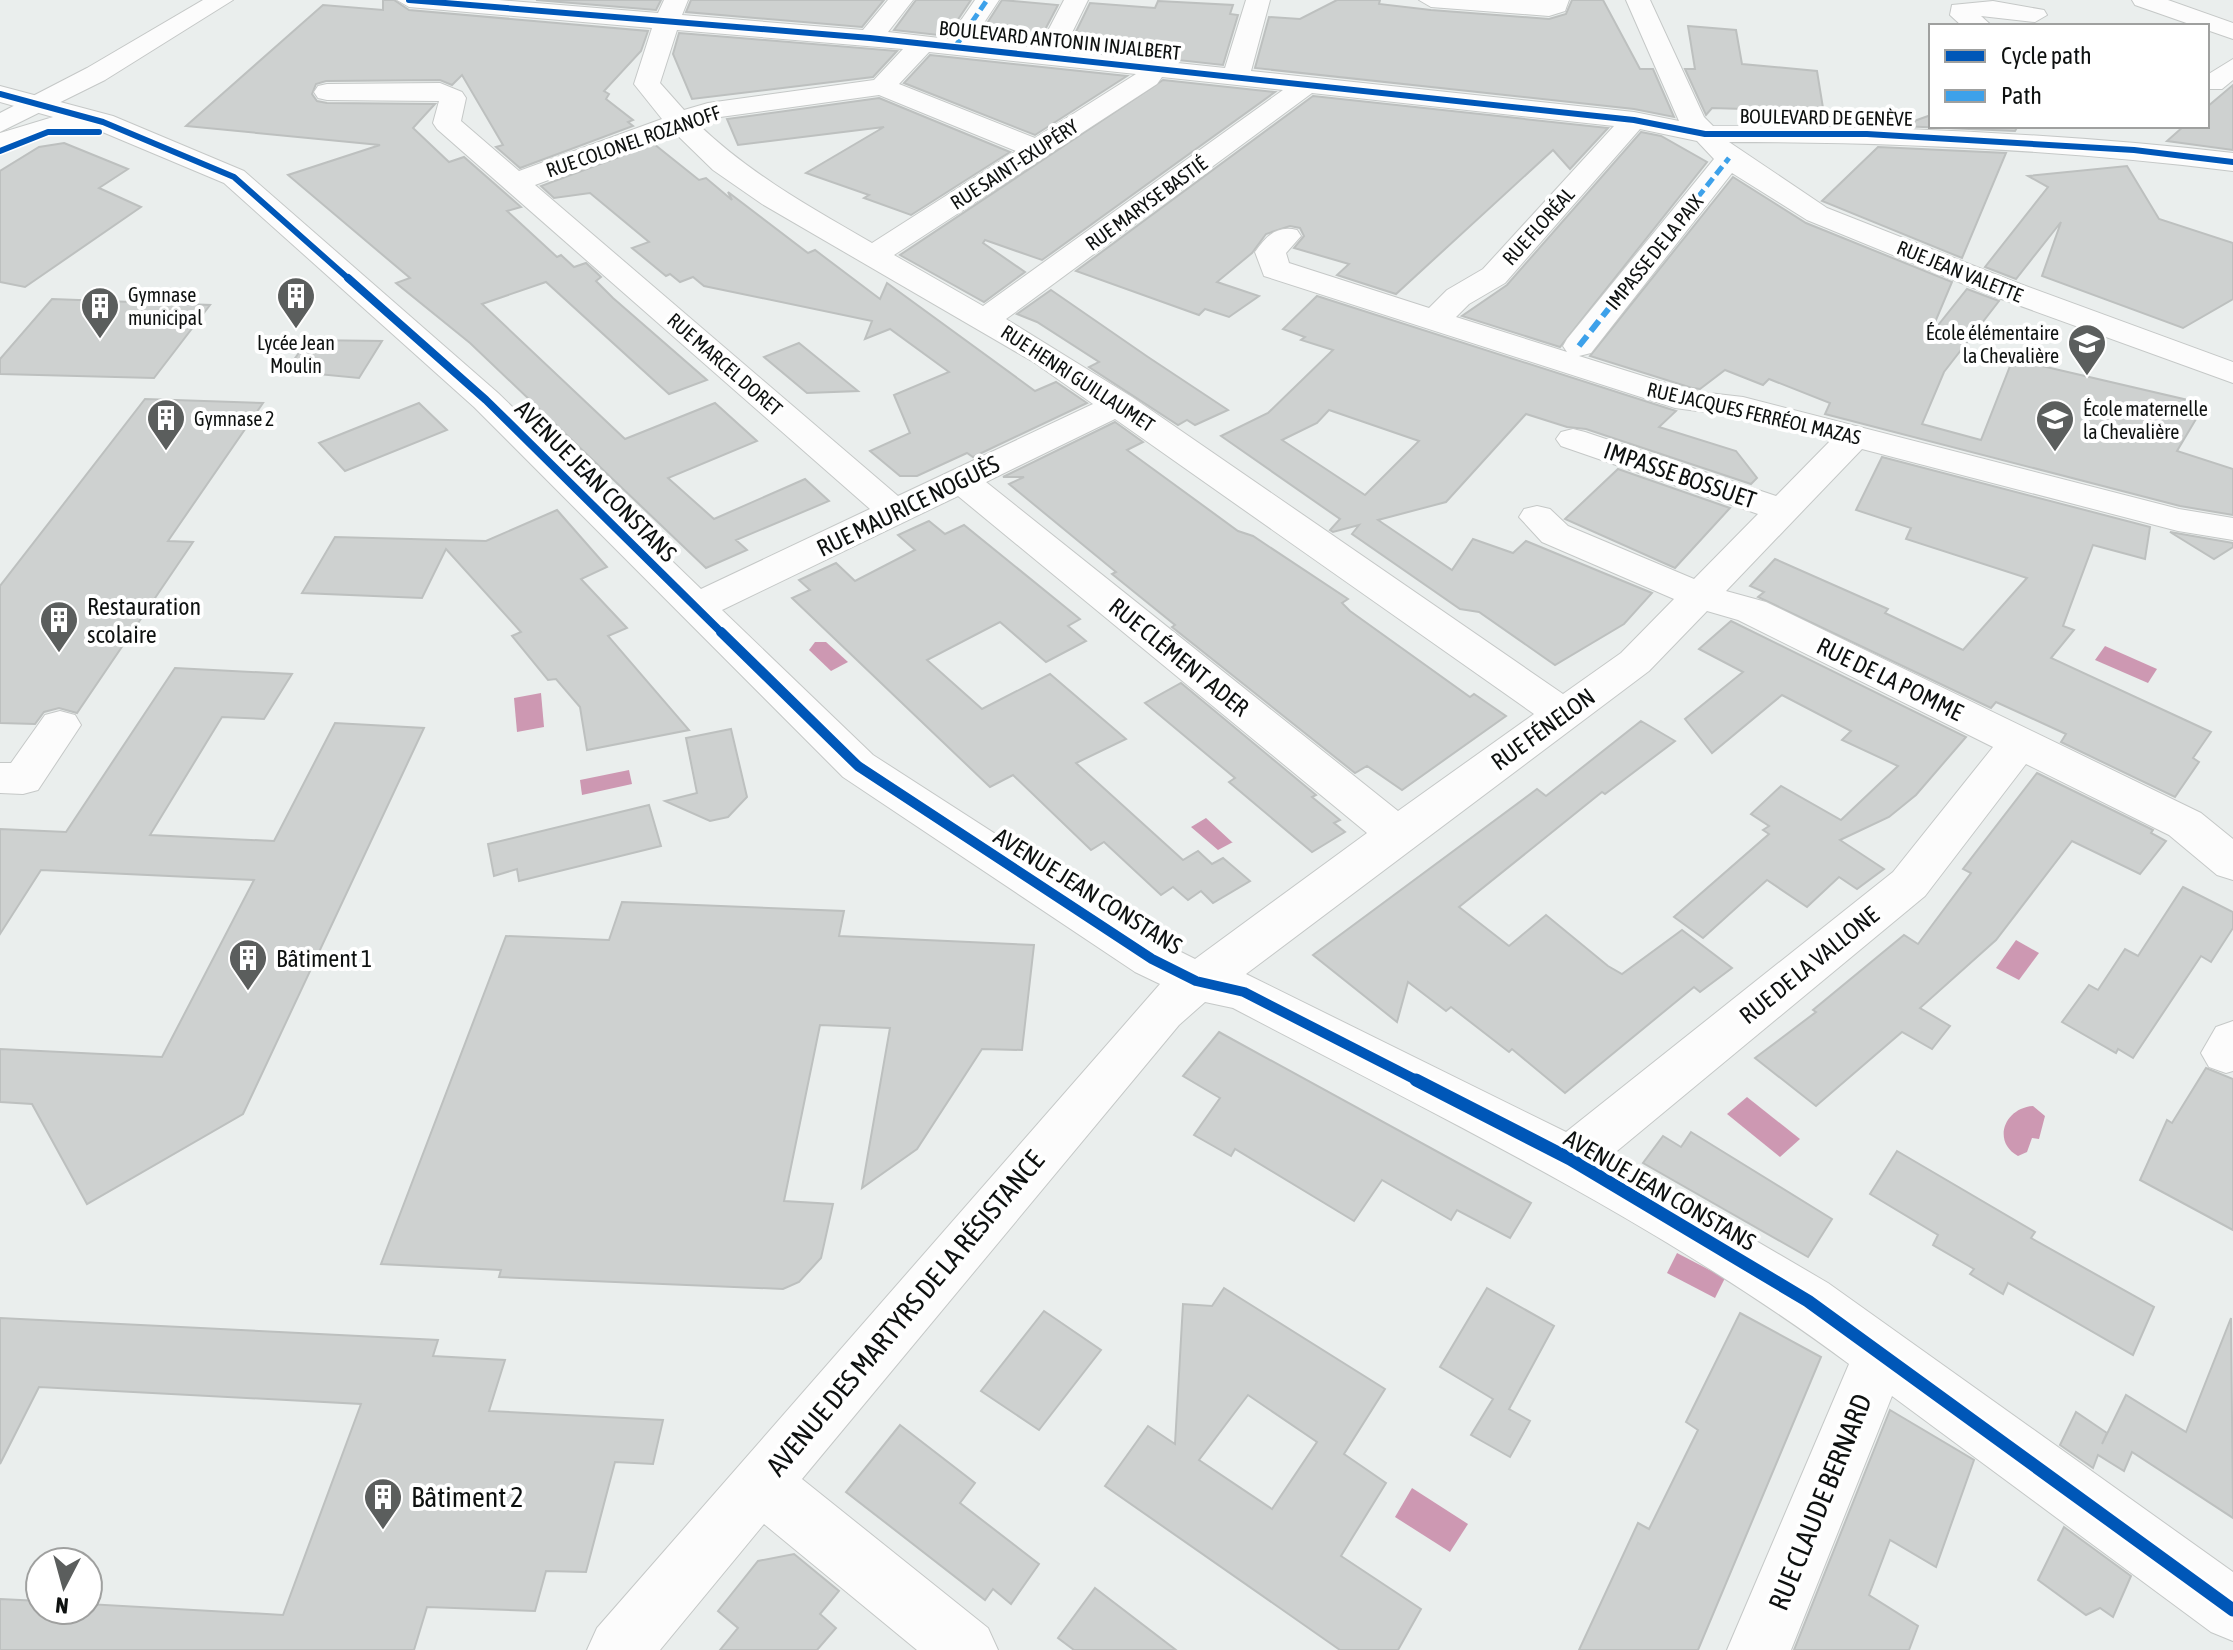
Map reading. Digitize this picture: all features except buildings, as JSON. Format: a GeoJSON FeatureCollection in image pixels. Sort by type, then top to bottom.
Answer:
{"type":"FeatureCollection","features":[{"type":"Feature","properties":{"kind":"street","name":"BOULEVARD ANTONIN INJALBERT"},"geometry":{"type":"LineString","coordinates":[[409,0],[673,11],[738,27],[870,38],[1634,120],[1705,134]]}},
{"type":"Feature","properties":{"kind":"street"},"geometry":{"type":"LineString","coordinates":[[738,27],[762,0]]}},
{"type":"Feature","properties":{"kind":"street"},"geometry":{"type":"LineString","coordinates":[[870,38],[901,0]]}},
{"type":"Feature","properties":{"kind":"street"},"geometry":{"type":"LineString","coordinates":[[955,47],[987,0]]}},
{"type":"Feature","properties":{"kind":"street"},"geometry":{"type":"LineString","coordinates":[[1047,57],[1076,0]]}},
{"type":"Feature","properties":{"kind":"street"},"geometry":{"type":"LineString","coordinates":[[1236,77],[1258,0]]}},
{"type":"Feature","properties":{"kind":"street"},"geometry":{"type":"LineString","coordinates":[[1431,0],[1549,9],[1556,6],[1557,0]]}},
{"type":"Feature","properties":{"kind":"street","name":"RUE JEAN VALETTE"},"geometry":{"type":"LineString","coordinates":[[1638,0],[1692,120],[1729,158],[1817,214],[2004,289],[2233,373]]}},
{"type":"Feature","properties":{"kind":"street"},"geometry":{"type":"LineString","coordinates":[[1976,24],[1962,15],[1961,10],[1993,8],[2026,20],[2062,0]]}},
{"type":"Feature","properties":{"kind":"street"},"geometry":{"type":"LineString","coordinates":[[2144,0],[2233,31]]}},
{"type":"Feature","properties":{"kind":"street"},"geometry":{"type":"LineString","coordinates":[[0,124],[96,74],[211,4]]}},
{"type":"Feature","properties":{"kind":"street","name":"RUE HENRI GUILLAUMET"},"geometry":{"type":"LineString","coordinates":[[673,11],[652,59],[647,84],[723,164],[871,257],[986,319],[1120,404],[1564,715]]}},
{"type":"Feature","properties":{"kind":"street"},"geometry":{"type":"LineString","coordinates":[[922,44],[882,87],[1037,149]]}},
{"type":"Feature","properties":{"kind":"street","name":"RUE SAINT-EXUPÉRY"},"geometry":{"type":"LineString","coordinates":[[871,257],[1148,78],[1153,68]]}},
{"type":"Feature","properties":{"kind":"street"},"geometry":{"type":"LineString","coordinates":[[0,78],[34,86],[68,83],[96,74]]}},
{"type":"Feature","properties":{"kind":"street","name":"AVENUE JEAN CONSTANS"},"geometry":{"type":"LineString","coordinates":[[96,74],[77,96],[103,122]]}},
{"type":"Feature","properties":{"kind":"street","name":"RUE MARYSE BASTIÉ"},"geometry":{"type":"LineString","coordinates":[[986,319],[1301,90],[1302,85]]}},
{"type":"Feature","properties":{"kind":"street","name":"RUE COLONEL ROZANOFF"},"geometry":{"type":"LineString","coordinates":[[516,182],[708,111],[882,87]]}},
{"type":"Feature","properties":{"kind":"street","name":"RUE MARCEL DORET"},"geometry":{"type":"LineString","coordinates":[[327,92],[440,91],[453,98],[447,123],[895,512]]}},
{"type":"Feature","properties":{"kind":"street","name":"AVENUE JEAN CONSTANS"},"geometry":{"type":"LineString","coordinates":[[0,94],[103,122],[234,177],[486,400],[858,766],[1152,959],[1196,981],[1244,992],[1570,1159],[1808,1301],[2233,1610]]}},
{"type":"Feature","properties":{"kind":"street"},"geometry":{"type":"LineString","coordinates":[[0,139],[39,106]]}},
{"type":"Feature","properties":{"kind":"street","name":"RUE FLORÉAL"},"geometry":{"type":"LineString","coordinates":[[1433,322],[1458,297],[1494,276],[1634,120]]}},
{"type":"Feature","properties":{"kind":"street","name":"AVENUE JEAN CONSTANS"},"geometry":{"type":"LineString","coordinates":[[0,139],[44,126],[103,122]]}},
{"type":"Feature","properties":{"kind":"street","name":"BOULEVARD DE GENÈVE"},"geometry":{"type":"LineString","coordinates":[[1705,134],[2133,138],[2233,162]]}},
{"type":"Feature","properties":{"kind":"street","name":"IMPASSE DE LA PAIX"},"geometry":{"type":"LineString","coordinates":[[1579,346],[1729,158]]}},
{"type":"Feature","properties":{"kind":"street","name":"RUE JACQUES FERRÉOL MAZAS"},"geometry":{"type":"LineString","coordinates":[[1286,236],[1270,252],[1275,269],[1687,401],[1743,407],[2178,520],[2233,529]]}},
{"type":"Feature","properties":{"kind":"street","name":"RUE MAURICE NOGUÈS"},"geometry":{"type":"LineString","coordinates":[[696,607],[1120,404]]}},
{"type":"Feature","properties":{"kind":"street","name":"RUE FÉNELON"},"geometry":{"type":"LineString","coordinates":[[1196,981],[1222,966],[1397,834],[1635,662],[1786,511],[1855,436]]}},
{"type":"Feature","properties":{"kind":"street","name":"IMPASSE BOSSUET"},"geometry":{"type":"LineString","coordinates":[[1573,439],[1786,511]]}},
{"type":"Feature","properties":{"kind":"street","name":"RUE CLÉMENT ADER"},"geometry":{"type":"LineString","coordinates":[[961,480],[1397,834]]}},
{"type":"Feature","properties":{"kind":"street","name":"RUE DE LA POMME"},"geometry":{"type":"LineString","coordinates":[[1537,517],[1555,534],[1700,596],[1752,611],[2185,824],[2233,863]]}},
{"type":"Feature","properties":{"kind":"street"},"geometry":{"type":"LineString","coordinates":[[0,778],[23,779],[60,725]]}},
{"type":"Feature","properties":{"kind":"street","name":"RUE DE LA VALLONE"},"geometry":{"type":"LineString","coordinates":[[1570,1159],[1909,884],[2019,743]]}},
{"type":"Feature","properties":{"kind":"street","name":"AVENUE DES MARTYRS DE LA RÉSISTANCE"},"geometry":{"type":"LineString","coordinates":[[619,1650],[1162,1011],[1196,981]]}},
{"type":"Feature","properties":{"kind":"street","name":"RUE CLAUDE BERNARD"},"geometry":{"type":"LineString","coordinates":[[1759,1650],[1881,1354]]}},
{"type":"Feature","properties":{"kind":"street"},"geometry":{"type":"LineString","coordinates":[[759,1485],[803,1515],[966,1650]]}},
{"type":"Feature","properties":{"kind":"shaded area"},"geometry":{"type":"Polygon","coordinates":[[[815,642],[826,642],[848,662],[831,671],[809,650],[815,642]]]}},
{"type":"Feature","properties":{"kind":"shaded area"},"geometry":{"type":"Polygon","coordinates":[[[2105,646],[2157,669],[2148,683],[2095,660],[2105,646]]]}},
{"type":"Feature","properties":{"kind":"shaded area"},"geometry":{"type":"Polygon","coordinates":[[[541,693],[544,727],[517,732],[514,698],[541,693]]]}},
{"type":"Feature","properties":{"kind":"shaded area"},"geometry":{"type":"Polygon","coordinates":[[[629,770],[632,784],[582,795],[580,780],[629,770]]]}},
{"type":"Feature","properties":{"kind":"shaded area"},"geometry":{"type":"Polygon","coordinates":[[[1206,818],[1233,842],[1218,850],[1191,827],[1206,818]]]}},
{"type":"Feature","properties":{"kind":"shaded area"},"geometry":{"type":"Polygon","coordinates":[[[2016,940],[2039,953],[2019,980],[1996,968],[2016,940]]]}},
{"type":"Feature","properties":{"kind":"shaded area"},"geometry":{"type":"Polygon","coordinates":[[[1747,1097],[1800,1139],[1780,1157],[1727,1114],[1747,1097]]]}},
{"type":"Feature","properties":{"kind":"shaded area"},"geometry":{"type":"Polygon","coordinates":[[[2033,1106],[2045,1116],[2039,1139],[2032,1138],[2027,1152],[2018,1156],[2005,1143],[2005,1126],[2015,1113],[2033,1106]]]}},
{"type":"Feature","properties":{"kind":"shaded area"},"geometry":{"type":"Polygon","coordinates":[[[1677,1253],[1725,1278],[1715,1298],[1667,1273],[1677,1253]]]}},
{"type":"Feature","properties":{"kind":"shaded area"},"geometry":{"type":"Polygon","coordinates":[[[1412,1488],[1468,1524],[1450,1552],[1395,1517],[1412,1488]]]}},
{"type":"Feature","properties":{"kind":"marked path"},"geometry":{"type":"LineString","coordinates":[[955,47],[987,0]]}},
{"type":"Feature","properties":{"kind":"marked path"},"geometry":{"type":"LineString","coordinates":[[1579,346],[1729,158]]}},
{"type":"Feature","properties":{"kind":"cycle path"},"geometry":{"type":"LineString","coordinates":[[409,0],[870,38],[1634,120],[1705,134],[1867,134],[2134,150],[2233,162]]}},
{"type":"Feature","properties":{"kind":"cycle path"},"geometry":{"type":"LineString","coordinates":[[0,94],[103,122],[234,177],[486,400],[858,766],[1152,959],[1196,981],[1244,992],[1570,1159],[1808,1301],[2233,1610]]}},
{"type":"Feature","properties":{"kind":"cycle path"},"geometry":{"type":"LineString","coordinates":[[0,151],[23,139],[48,132],[99,132]]}},
{"type":"Feature","properties":{"kind":"place","name":"Lycée Jean Moulin"},"geometry":{"type":"Point","coordinates":[296,330]}},
{"type":"Feature","properties":{"kind":"place","name":"Gymnase municipal"},"geometry":{"type":"Point","coordinates":[100,340]}},
{"type":"Feature","properties":{"kind":"place","name":"École élémentaire la Chevalière"},"geometry":{"type":"Point","coordinates":[2087,377]}},
{"type":"Feature","properties":{"kind":"place","name":"Gymnase 2"},"geometry":{"type":"Point","coordinates":[166,452]}},
{"type":"Feature","properties":{"kind":"place","name":"École maternelle la Chevalière"},"geometry":{"type":"Point","coordinates":[2055,453]}},
{"type":"Feature","properties":{"kind":"place","name":"Restauration scolaire"},"geometry":{"type":"Point","coordinates":[59,654]}},
{"type":"Feature","properties":{"kind":"place","name":"Bâtiment 1"},"geometry":{"type":"Point","coordinates":[248,992]}},
{"type":"Feature","properties":{"kind":"place","name":"Bâtiment 2"},"geometry":{"type":"Point","coordinates":[383,1531]}}]}
